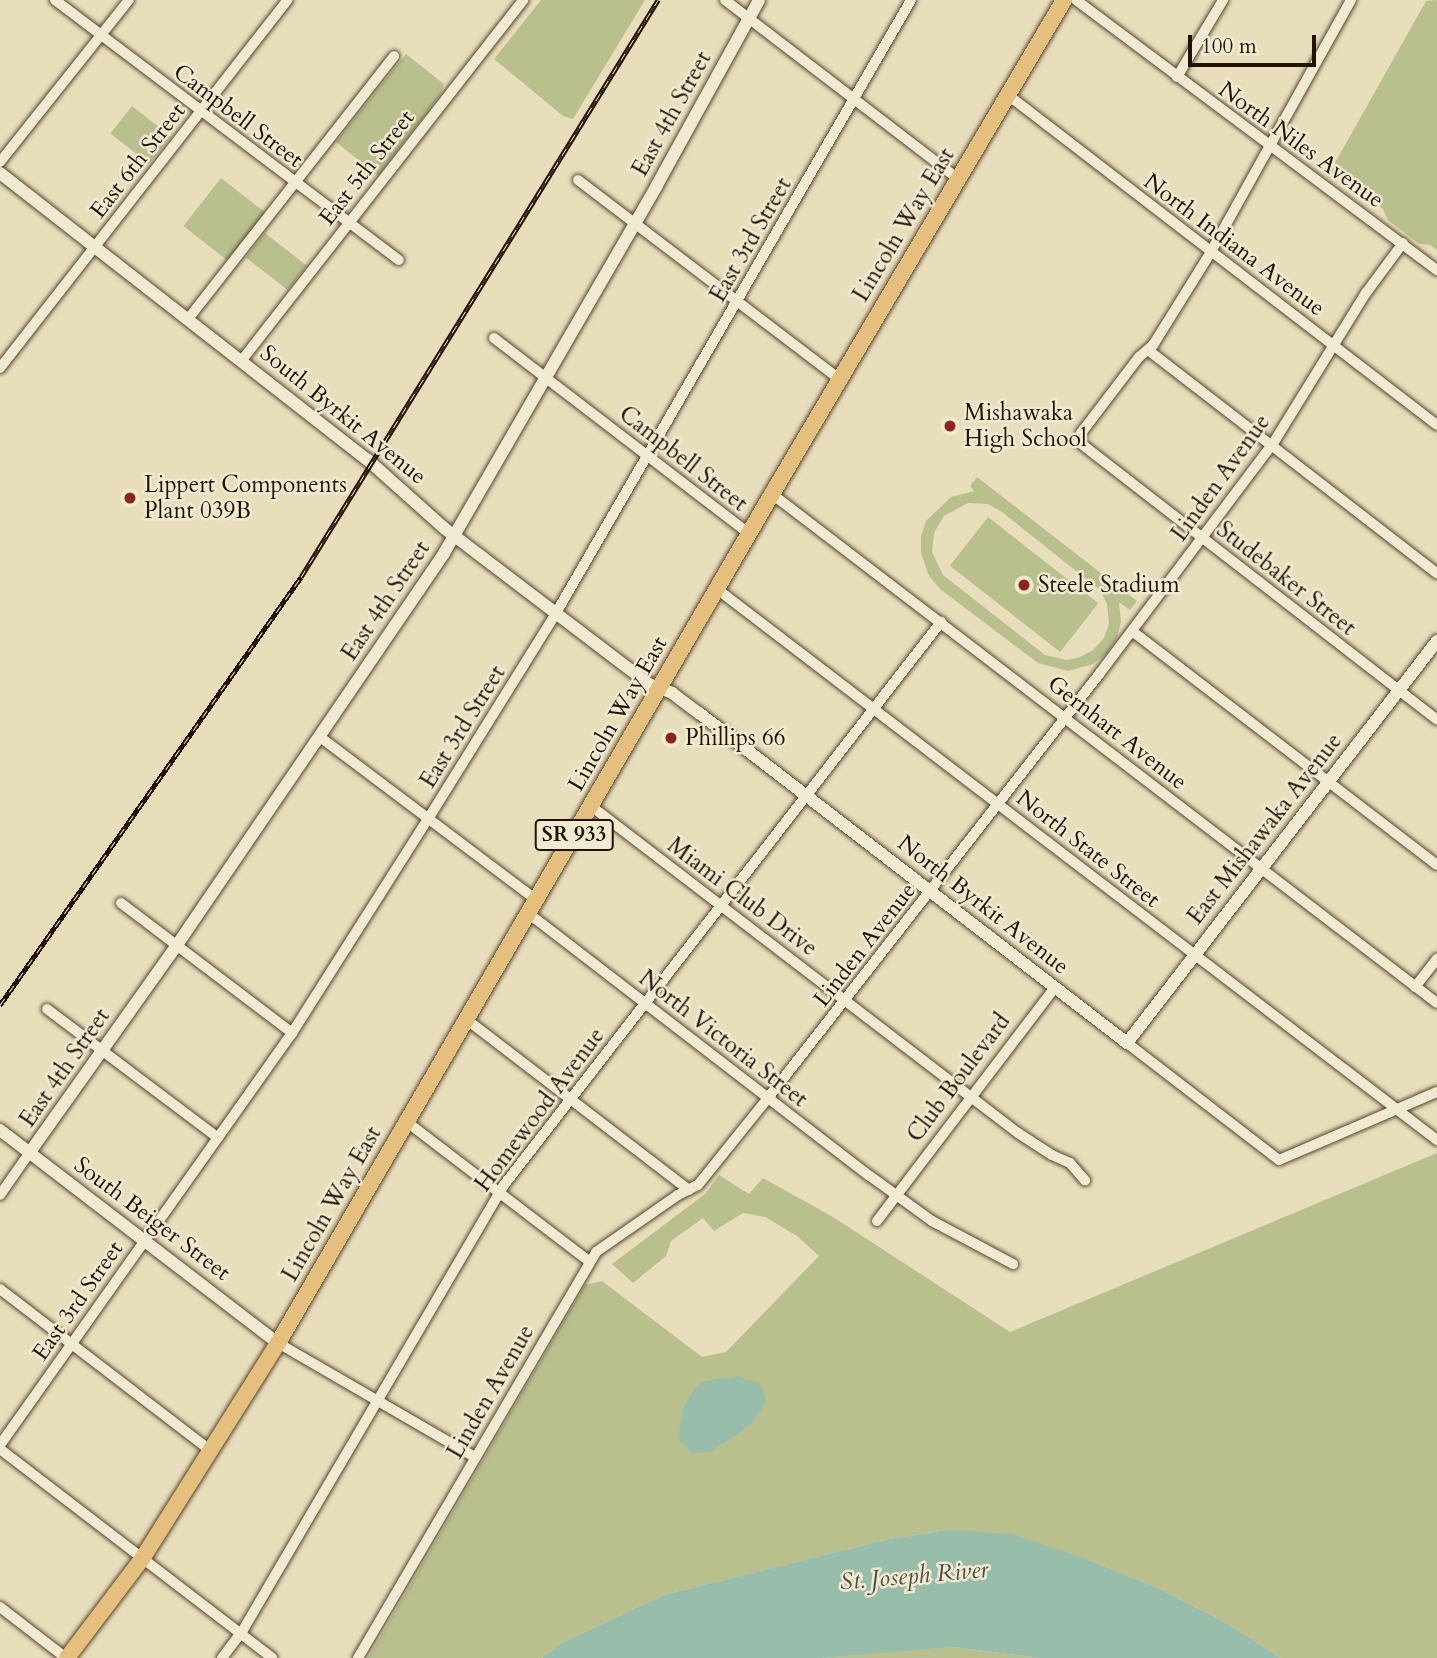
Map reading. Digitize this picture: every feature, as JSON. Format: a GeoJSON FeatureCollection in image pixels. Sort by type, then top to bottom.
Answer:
{"type":"FeatureCollection","features":[{"type":"Feature","properties":{"kind":"main road","name":"Lincoln Way East"},"geometry":{"type":"LineString","coordinates":[[67,1658],[142,1559],[278,1343],[839,379],[1064,0]]}},
{"type":"Feature","properties":{"kind":"street","name":"Campbell Street"},"geometry":{"type":"LineString","coordinates":[[55,0],[399,260]]}},
{"type":"Feature","properties":{"kind":"street"},"geometry":{"type":"LineString","coordinates":[[0,162],[129,0]]}},
{"type":"Feature","properties":{"kind":"street","name":"East 6th Street"},"geometry":{"type":"LineString","coordinates":[[0,368],[287,0]]}},
{"type":"Feature","properties":{"kind":"street","name":"East 5th Street"},"geometry":{"type":"LineString","coordinates":[[242,360],[523,0]]}},
{"type":"Feature","properties":{"kind":"street"},"geometry":{"type":"LineString","coordinates":[[725,0],[958,179]]}},
{"type":"Feature","properties":{"kind":"street","name":"East 4th Street"},"geometry":{"type":"LineString","coordinates":[[0,1195],[177,945],[454,535],[635,222],[759,0]]}},
{"type":"Feature","properties":{"kind":"street","name":"East 3rd Street"},"geometry":{"type":"LineString","coordinates":[[0,1447],[292,1033],[428,819],[556,613],[911,0]]}},
{"type":"Feature","properties":{"kind":"street","name":"North Niles Avenue"},"geometry":{"type":"LineString","coordinates":[[1076,0],[1437,270]]}},
{"type":"Feature","properties":{"kind":"street"},"geometry":{"type":"LineString","coordinates":[[1177,77],[1223,0]]}},
{"type":"Feature","properties":{"kind":"street"},"geometry":{"type":"LineString","coordinates":[[1351,0],[1211,252],[1148,350],[1437,573]]}},
{"type":"Feature","properties":{"kind":"street"},"geometry":{"type":"LineString","coordinates":[[188,319],[394,55]]}},
{"type":"Feature","properties":{"kind":"street","name":"North Indiana Avenue"},"geometry":{"type":"LineString","coordinates":[[1009,96],[1437,425]]}},
{"type":"Feature","properties":{"kind":"street","name":"South Byrkit Avenue"},"geometry":{"type":"LineString","coordinates":[[0,173],[368,460],[454,535],[649,684],[659,688]]}},
{"type":"Feature","properties":{"kind":"street"},"geometry":{"type":"LineString","coordinates":[[578,180],[839,379]]}},
{"type":"Feature","properties":{"kind":"street","name":"Linden Avenue"},"geometry":{"type":"LineString","coordinates":[[358,1658],[599,1249],[702,1181],[846,1001],[1272,445],[1366,293],[1403,243]]}},
{"type":"Feature","properties":{"kind":"street","name":"Campbell Street"},"geometry":{"type":"LineString","coordinates":[[494,338],[749,534]]}},
{"type":"Feature","properties":{"kind":"street","name":"Studebaker Street"},"geometry":{"type":"LineString","coordinates":[[1148,350],[1081,433],[1079,442],[1437,720]]}},
{"type":"Feature","properties":{"kind":"street","name":"Gernhart Avenue"},"geometry":{"type":"LineString","coordinates":[[772,494],[1437,1003]]}},
{"type":"Feature","properties":{"kind":"street","name":"North State Street"},"geometry":{"type":"LineString","coordinates":[[717,589],[1437,1140]]}},
{"type":"Feature","properties":{"kind":"street","name":"Homewood Avenue"},"geometry":{"type":"LineString","coordinates":[[222,1658],[241,1634],[499,1192],[941,622]]}},
{"type":"Feature","properties":{"kind":"street"},"geometry":{"type":"LineString","coordinates":[[1132,631],[1437,865]]}},
{"type":"Feature","properties":{"kind":"street","name":"East Mishawaka Avenue"},"geometry":{"type":"LineString","coordinates":[[1127,1043],[1437,641]]}},
{"type":"Feature","properties":{"kind":"street","name":"North Byrkit Avenue"},"geometry":{"type":"LineString","coordinates":[[659,688],[672,693],[1279,1160],[1398,1110]]}},
{"type":"Feature","properties":{"kind":"street","name":"North Victoria Street"},"geometry":{"type":"LineString","coordinates":[[320,737],[428,819],[646,1004],[768,1098],[932,1221],[1013,1264]]}},
{"type":"Feature","properties":{"kind":"street","name":"Miami Club Drive"},"geometry":{"type":"LineString","coordinates":[[591,806],[970,1096],[1039,1147],[1070,1163],[1085,1180]]}},
{"type":"Feature","properties":{"kind":"street"},"geometry":{"type":"LineString","coordinates":[[121,903],[292,1033]]}},
{"type":"Feature","properties":{"kind":"street"},"geometry":{"type":"LineString","coordinates":[[1415,987],[1437,959]]}},
{"type":"Feature","properties":{"kind":"street","name":"Club Boulevard"},"geometry":{"type":"LineString","coordinates":[[877,1221],[1055,987]]}},
{"type":"Feature","properties":{"kind":"street"},"geometry":{"type":"LineString","coordinates":[[47,1009],[218,1138]]}},
{"type":"Feature","properties":{"kind":"street"},"geometry":{"type":"LineString","coordinates":[[467,1019],[689,1190]]}},
{"type":"Feature","properties":{"kind":"street"},"geometry":{"type":"LineString","coordinates":[[1398,1110],[1437,1092]]}},
{"type":"Feature","properties":{"kind":"street"},"geometry":{"type":"LineString","coordinates":[[407,1122],[590,1262]]}},
{"type":"Feature","properties":{"kind":"street","name":"South Beiger Street"},"geometry":{"type":"LineString","coordinates":[[0,1130],[278,1343]]}},
{"type":"Feature","properties":{"kind":"street"},"geometry":{"type":"LineString","coordinates":[[0,1289],[211,1451]]}},
{"type":"Feature","properties":{"kind":"street"},"geometry":{"type":"LineString","coordinates":[[278,1343],[475,1457]]}},
{"type":"Feature","properties":{"kind":"street"},"geometry":{"type":"LineString","coordinates":[[0,1447],[271,1658]]}},
{"type":"Feature","properties":{"kind":"street"},"geometry":{"type":"LineString","coordinates":[[0,1607],[67,1658]]}},
{"type":"Feature","properties":{"kind":"shaded area"},"geometry":{"type":"Polygon","coordinates":[[[541,0],[645,0],[573,119],[563,116],[494,59],[541,0]]]}},
{"type":"Feature","properties":{"kind":"shaded area"},"geometry":{"type":"Polygon","coordinates":[[[1437,0],[1437,250],[1430,245],[1419,244],[1388,220],[1383,209],[1343,179],[1327,177],[1426,1],[1437,0]]]}},
{"type":"Feature","properties":{"kind":"shaded area"},"geometry":{"type":"Polygon","coordinates":[[[406,54],[444,84],[440,95],[378,176],[336,142],[406,54]]]}},
{"type":"Feature","properties":{"kind":"shaded area"},"geometry":{"type":"Polygon","coordinates":[[[132,106],[171,136],[149,164],[110,134],[132,106]]]}},
{"type":"Feature","properties":{"kind":"shaded area"},"geometry":{"type":"Polygon","coordinates":[[[221,178],[266,213],[228,261],[183,226],[221,178]]]}},
{"type":"Feature","properties":{"kind":"shaded area"},"geometry":{"type":"Polygon","coordinates":[[[265,233],[307,266],[288,290],[246,257],[265,233]]]}},
{"type":"Feature","properties":{"kind":"shaded area"},"geometry":{"type":"Polygon","coordinates":[[[977,477],[1137,601],[1130,610],[1119,602],[1121,622],[1117,638],[1107,653],[1093,664],[1068,671],[1038,663],[940,589],[929,576],[921,553],[921,536],[926,521],[951,497],[974,491],[970,486],[977,477]],[[968,503],[944,516],[934,533],[932,552],[943,575],[1045,655],[1067,660],[1093,650],[1104,638],[1109,624],[1107,604],[1100,590],[1002,512],[988,504],[968,503]]]}},
{"type":"Feature","properties":{"kind":"shaded area","name":"Steele Stadium"},"geometry":{"type":"Polygon","coordinates":[[[988,517],[1098,603],[1060,652],[950,566],[988,517]]]}},
{"type":"Feature","properties":{"kind":"shaded area"},"geometry":{"type":"Polygon","coordinates":[[[1437,1153],[1437,1658],[1281,1658],[1228,1624],[1158,1588],[1089,1560],[947,1530],[889,1539],[663,1595],[560,1644],[542,1658],[368,1658],[585,1285],[602,1281],[702,1357],[726,1352],[819,1256],[797,1236],[765,1217],[743,1213],[714,1231],[703,1218],[671,1241],[666,1256],[633,1283],[612,1264],[705,1194],[719,1175],[749,1194],[763,1178],[833,1217],[1010,1332],[1437,1153]]]}},
{"type":"Feature","properties":{"kind":"shaded area"},"geometry":{"type":"Polygon","coordinates":[[[953,1647],[1041,1658],[822,1658],[896,1651],[953,1647]]]}},
{"type":"Feature","properties":{"kind":"water"},"geometry":{"type":"Polygon","coordinates":[[[738,1376],[761,1384],[766,1402],[752,1423],[737,1435],[710,1452],[691,1453],[680,1442],[684,1405],[696,1387],[706,1381],[738,1376]]]}},
{"type":"Feature","properties":{"kind":"water","name":"St. Joseph River"},"geometry":{"type":"Polygon","coordinates":[[[947,1530],[1011,1534],[1089,1560],[1158,1588],[1228,1624],[1281,1658],[1041,1658],[953,1647],[822,1658],[542,1658],[560,1644],[663,1595],[889,1539],[947,1530]]]}},
{"type":"Feature","properties":{"kind":"railway"},"geometry":{"type":"LineString","coordinates":[[0,1005],[301,577],[658,0]]}},
{"type":"Feature","properties":{"kind":"place","name":"Mishawaka High School"},"geometry":{"type":"Point","coordinates":[950,426]}},
{"type":"Feature","properties":{"kind":"place","name":"Lippert Components Plant 039B"},"geometry":{"type":"Point","coordinates":[130,498]}},
{"type":"Feature","properties":{"kind":"place","name":"Steele Stadium"},"geometry":{"type":"Point","coordinates":[1024,585]}},
{"type":"Feature","properties":{"kind":"place","name":"Phillips 66"},"geometry":{"type":"Point","coordinates":[671,738]}}]}
